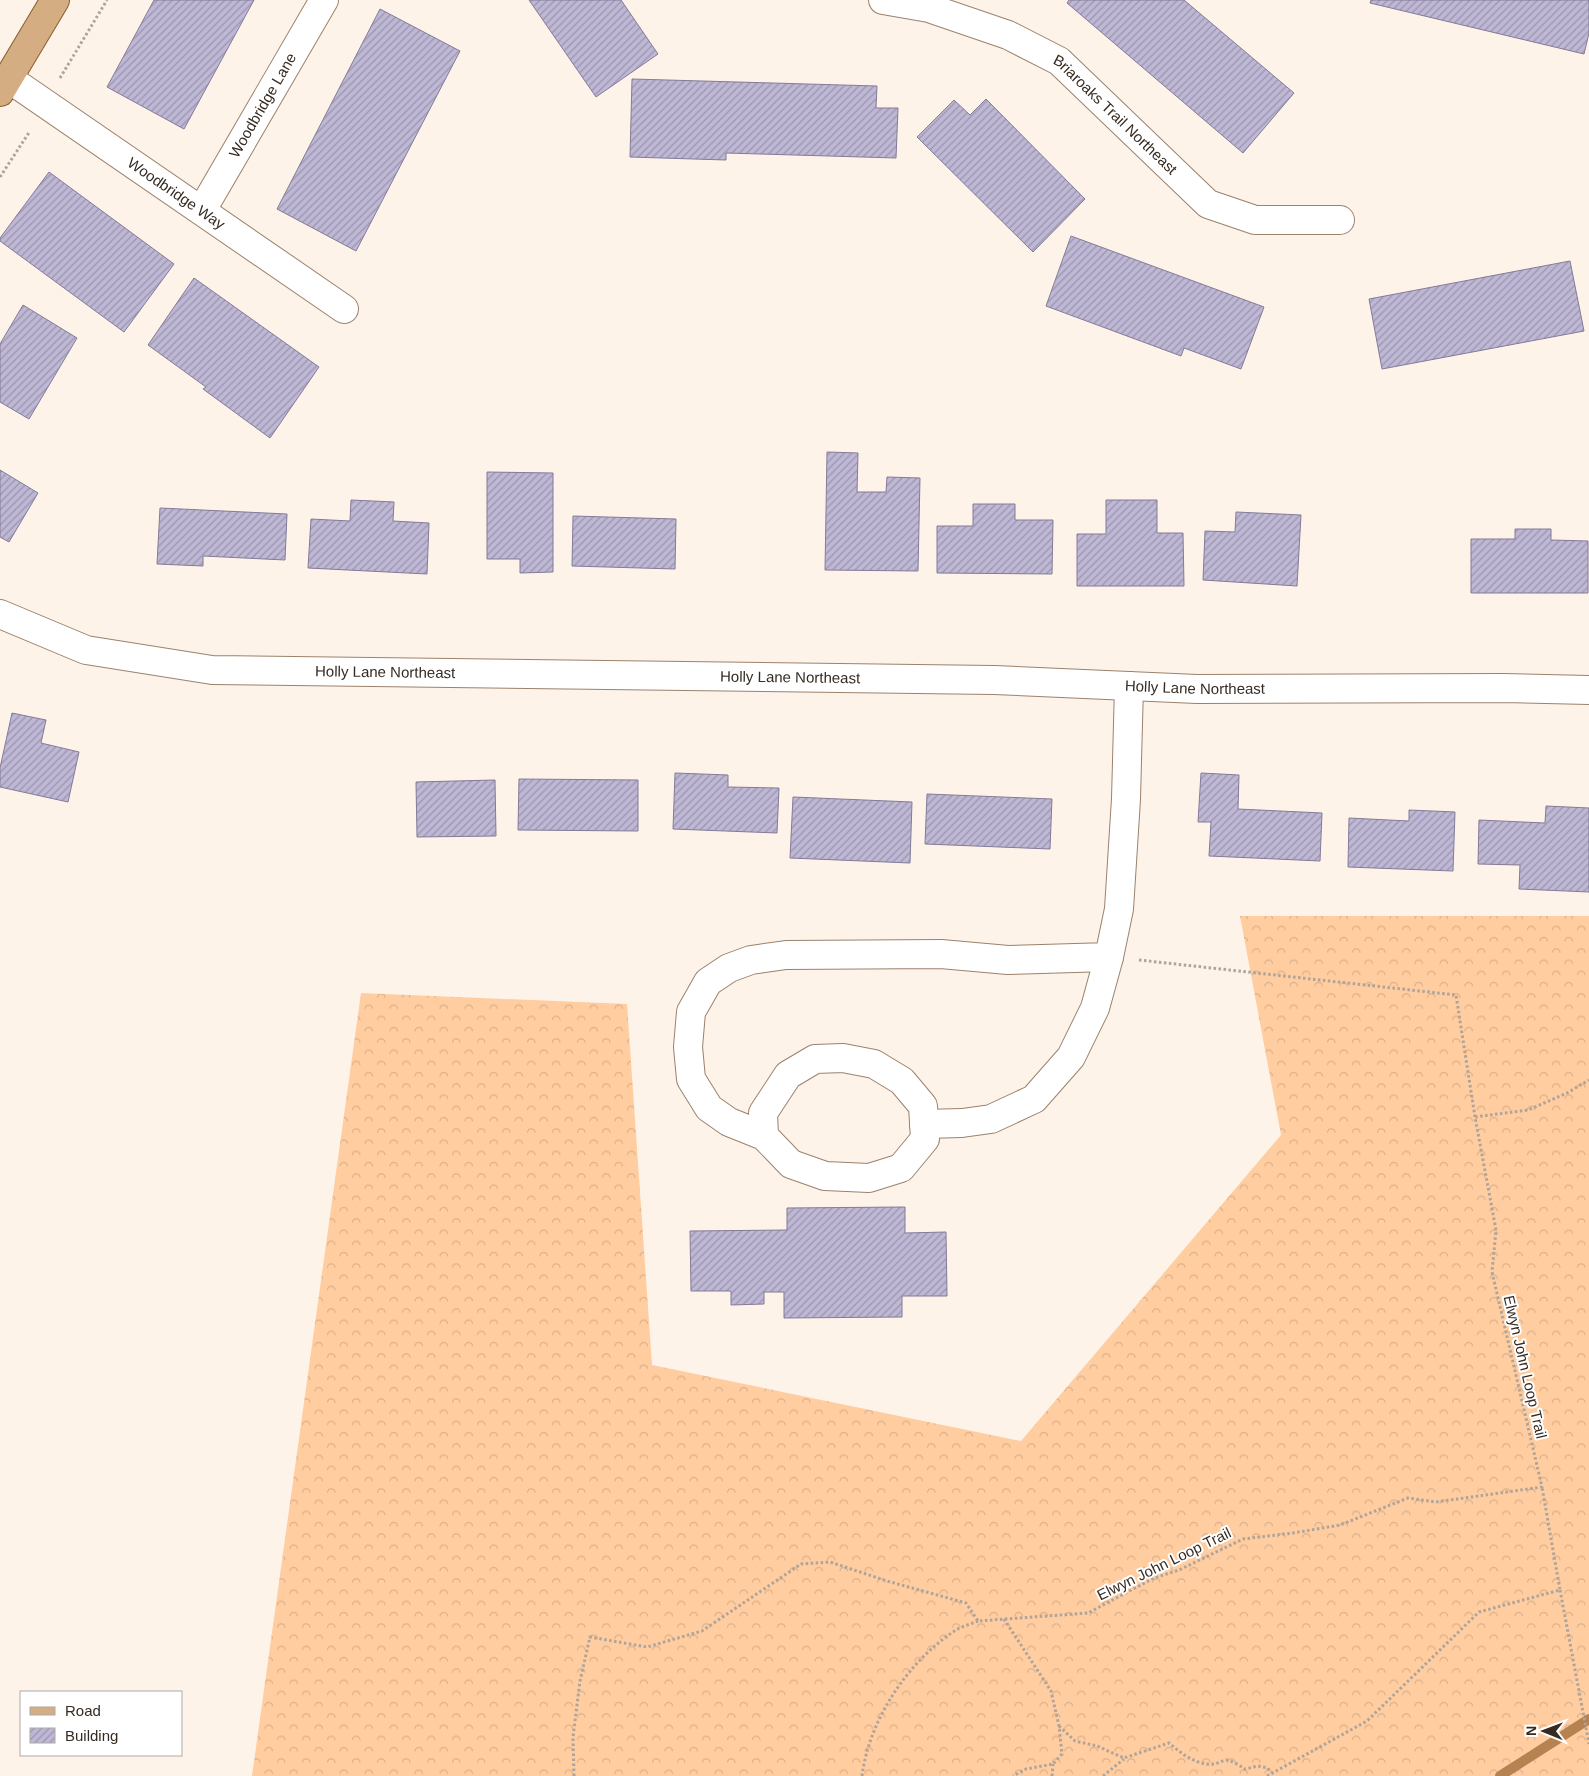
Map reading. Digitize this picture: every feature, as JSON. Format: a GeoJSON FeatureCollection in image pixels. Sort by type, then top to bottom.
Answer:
{"type":"FeatureCollection","features":[{"type":"Feature","properties":{"kind":"main road"},"geometry":{"type":"LineString","coordinates":[[4,85],[55,0]]}},
{"type":"Feature","properties":{"kind":"street","name":"Woodbridge Lane"},"geometry":{"type":"LineString","coordinates":[[202,210],[324,0]]}},
{"type":"Feature","properties":{"kind":"street","name":"Briaroaks Trail Northeast"},"geometry":{"type":"LineString","coordinates":[[883,0],[929,8],[1008,35],[1059,61],[1208,204],[1255,220],[1340,220]]}},
{"type":"Feature","properties":{"kind":"street","name":"Woodbridge Way"},"geometry":{"type":"LineString","coordinates":[[4,85],[202,210],[344,309]]}},
{"type":"Feature","properties":{"kind":"street","name":"Holly Lane Northeast"},"geometry":{"type":"LineString","coordinates":[[0,614],[86,650],[212,670],[974,680],[1197,689],[1503,688],[1589,690]]}},
{"type":"Feature","properties":{"kind":"street"},"geometry":{"type":"LineString","coordinates":[[924,1124],[962,1123],[991,1119],[1034,1099],[1071,1057],[1095,1008],[1109,957],[1119,909],[1126,799],[1129,686]]}},
{"type":"Feature","properties":{"kind":"street"},"geometry":{"type":"LineString","coordinates":[[764,1136],[763,1113],[776,1093],[788,1075],[815,1059],[842,1058],[874,1064],[902,1081],[923,1106],[925,1139],[901,1168],[869,1178],[825,1176],[791,1164],[764,1136],[729,1122],[709,1108],[690,1079],[688,1047],[691,1012],[708,982],[729,968],[751,960],[786,955],[941,954],[1008,960],[1109,957]]}},
{"type":"Feature","properties":{"kind":"path","name":"Elwyn John Loop Trail"},"geometry":{"type":"LineString","coordinates":[[978,1621],[1088,1614],[1154,1578],[1179,1570],[1243,1539],[1340,1525],[1408,1498],[1436,1502],[1542,1487],[1492,1272],[1496,1230],[1475,1117],[1456,995],[1109,957]]}},
{"type":"Feature","properties":{"kind":"path"},"geometry":{"type":"LineString","coordinates":[[1475,1117],[1528,1110],[1566,1093],[1589,1080]]}},
{"type":"Feature","properties":{"kind":"path"},"geometry":{"type":"LineString","coordinates":[[1542,1487],[1589,1744]]}},
{"type":"Feature","properties":{"kind":"path"},"geometry":{"type":"LineString","coordinates":[[574,1776],[573,1737],[580,1681],[590,1637],[647,1647],[702,1631],[801,1564],[830,1562],[966,1603],[978,1621],[956,1630],[935,1647],[913,1669],[890,1698],[865,1755],[862,1776]]}},
{"type":"Feature","properties":{"kind":"path"},"geometry":{"type":"LineString","coordinates":[[1103,1776],[1124,1758],[1169,1743],[1180,1753],[1198,1762],[1215,1764],[1226,1760],[1245,1769],[1258,1766],[1268,1768],[1269,1775],[1367,1721],[1479,1612],[1560,1590]]}},
{"type":"Feature","properties":{"kind":"path"},"geometry":{"type":"LineString","coordinates":[[1004,1620],[1051,1691],[1059,1726],[1062,1754],[1053,1764],[1052,1776]]}},
{"type":"Feature","properties":{"kind":"path"},"geometry":{"type":"LineString","coordinates":[[1059,1726],[1075,1741],[1097,1746],[1124,1758]]}},
{"type":"Feature","properties":{"kind":"path"},"geometry":{"type":"LineString","coordinates":[[1013,1776],[1026,1769],[1053,1764]]}},
{"type":"Feature","properties":{"kind":"green space"},"geometry":{"type":"Polygon","coordinates":[[[1240,916],[1589,916],[1589,1776],[252,1776],[361,993],[627,1004],[652,1365],[1021,1441],[1281,1135],[1240,916]]]}},
{"type":"Feature","properties":{"kind":"building"},"geometry":{"type":"Polygon","coordinates":[[[154,0],[254,0],[184,129],[107,87],[154,0]]]}},
{"type":"Feature","properties":{"kind":"building"},"geometry":{"type":"Polygon","coordinates":[[[529,0],[621,0],[658,54],[596,97],[529,0]]]}},
{"type":"Feature","properties":{"kind":"building"},"geometry":{"type":"Polygon","coordinates":[[[1069,0],[1184,0],[1294,93],[1243,153],[1067,3],[1069,0]]]}},
{"type":"Feature","properties":{"kind":"building"},"geometry":{"type":"Polygon","coordinates":[[[1371,0],[1589,0],[1589,33],[1584,54],[1370,3],[1371,0]]]}},
{"type":"Feature","properties":{"kind":"building"},"geometry":{"type":"Polygon","coordinates":[[[380,9],[460,51],[356,251],[277,209],[380,9]]]}},
{"type":"Feature","properties":{"kind":"building"},"geometry":{"type":"Polygon","coordinates":[[[632,79],[877,86],[876,108],[898,108],[896,158],[726,153],[726,160],[630,157],[632,79]]]}},
{"type":"Feature","properties":{"kind":"building"},"geometry":{"type":"Polygon","coordinates":[[[986,99],[1085,199],[1033,252],[917,137],[954,100],[970,115],[986,99]]]}},
{"type":"Feature","properties":{"kind":"building"},"geometry":{"type":"Polygon","coordinates":[[[49,172],[174,264],[124,332],[0,241],[0,238],[49,172]]]}},
{"type":"Feature","properties":{"kind":"building"},"geometry":{"type":"Polygon","coordinates":[[[1071,236],[1264,307],[1241,369],[1184,348],[1181,356],[1046,306],[1071,236]]]}},
{"type":"Feature","properties":{"kind":"building"},"geometry":{"type":"Polygon","coordinates":[[[1570,261],[1584,331],[1382,369],[1369,299],[1570,261]]]}},
{"type":"Feature","properties":{"kind":"building"},"geometry":{"type":"Polygon","coordinates":[[[194,278],[319,367],[270,438],[203,389],[206,387],[148,345],[194,278]]]}},
{"type":"Feature","properties":{"kind":"building"},"geometry":{"type":"Polygon","coordinates":[[[23,305],[77,338],[29,419],[0,402],[0,344],[23,305]]]}},
{"type":"Feature","properties":{"kind":"building"},"geometry":{"type":"Polygon","coordinates":[[[827,452],[858,453],[857,492],[886,492],[887,477],[920,478],[918,571],[825,570],[827,452]]]}},
{"type":"Feature","properties":{"kind":"building"},"geometry":{"type":"Polygon","coordinates":[[[0,470],[38,493],[9,542],[0,537],[0,470]]]}},
{"type":"Feature","properties":{"kind":"building"},"geometry":{"type":"Polygon","coordinates":[[[487,472],[553,473],[553,572],[520,573],[520,559],[487,559],[487,472]]]}},
{"type":"Feature","properties":{"kind":"building"},"geometry":{"type":"Polygon","coordinates":[[[351,500],[394,502],[393,521],[429,523],[427,574],[308,568],[311,519],[350,521],[351,500]]]}},
{"type":"Feature","properties":{"kind":"building"},"geometry":{"type":"Polygon","coordinates":[[[1106,500],[1157,500],[1157,533],[1183,533],[1184,586],[1077,586],[1077,534],[1106,534],[1106,500]]]}},
{"type":"Feature","properties":{"kind":"building"},"geometry":{"type":"Polygon","coordinates":[[[973,504],[1015,504],[1015,520],[1053,520],[1052,574],[937,573],[937,526],[973,526],[973,504]]]}},
{"type":"Feature","properties":{"kind":"building"},"geometry":{"type":"Polygon","coordinates":[[[160,508],[287,514],[285,560],[203,556],[203,566],[157,564],[160,508]]]}},
{"type":"Feature","properties":{"kind":"building"},"geometry":{"type":"Polygon","coordinates":[[[1236,512],[1301,515],[1297,586],[1203,580],[1205,531],[1235,532],[1236,512]]]}},
{"type":"Feature","properties":{"kind":"building"},"geometry":{"type":"Polygon","coordinates":[[[573,516],[676,519],[675,569],[572,566],[573,516]]]}},
{"type":"Feature","properties":{"kind":"building"},"geometry":{"type":"Polygon","coordinates":[[[1515,529],[1551,529],[1551,540],[1588,541],[1588,593],[1471,593],[1471,539],[1515,539],[1515,529]]]}},
{"type":"Feature","properties":{"kind":"building"},"geometry":{"type":"Polygon","coordinates":[[[12,713],[46,720],[41,743],[79,752],[68,802],[0,787],[0,768],[12,713]]]}},
{"type":"Feature","properties":{"kind":"building"},"geometry":{"type":"Polygon","coordinates":[[[675,773],[728,775],[728,787],[779,788],[777,833],[673,829],[675,773]]]}},
{"type":"Feature","properties":{"kind":"building"},"geometry":{"type":"Polygon","coordinates":[[[1201,773],[1239,775],[1238,809],[1322,813],[1320,861],[1209,856],[1211,822],[1198,822],[1201,773]]]}},
{"type":"Feature","properties":{"kind":"building"},"geometry":{"type":"Polygon","coordinates":[[[519,779],[638,780],[638,831],[518,830],[519,779]]]}},
{"type":"Feature","properties":{"kind":"building"},"geometry":{"type":"Polygon","coordinates":[[[495,780],[496,836],[417,837],[416,782],[495,780]]]}},
{"type":"Feature","properties":{"kind":"building"},"geometry":{"type":"Polygon","coordinates":[[[927,794],[1052,799],[1050,849],[925,844],[927,794]]]}},
{"type":"Feature","properties":{"kind":"building"},"geometry":{"type":"Polygon","coordinates":[[[793,797],[912,802],[910,863],[790,858],[793,797]]]}},
{"type":"Feature","properties":{"kind":"building"},"geometry":{"type":"Polygon","coordinates":[[[1546,806],[1589,808],[1589,892],[1519,889],[1520,865],[1478,864],[1479,820],[1545,823],[1546,806]]]}},
{"type":"Feature","properties":{"kind":"building"},"geometry":{"type":"Polygon","coordinates":[[[1409,810],[1455,812],[1453,871],[1348,867],[1349,818],[1409,821],[1409,810]]]}},
{"type":"Feature","properties":{"kind":"building"},"geometry":{"type":"Polygon","coordinates":[[[905,1207],[905,1233],[946,1232],[947,1296],[902,1296],[902,1317],[784,1318],[784,1292],[764,1292],[764,1304],[731,1305],[731,1291],[691,1291],[690,1231],[787,1230],[787,1208],[905,1207]]]}},
{"type":"Feature","properties":{"kind":"waterway"},"geometry":{"type":"LineString","coordinates":[[1500,1776],[1589,1719]]}}]}
